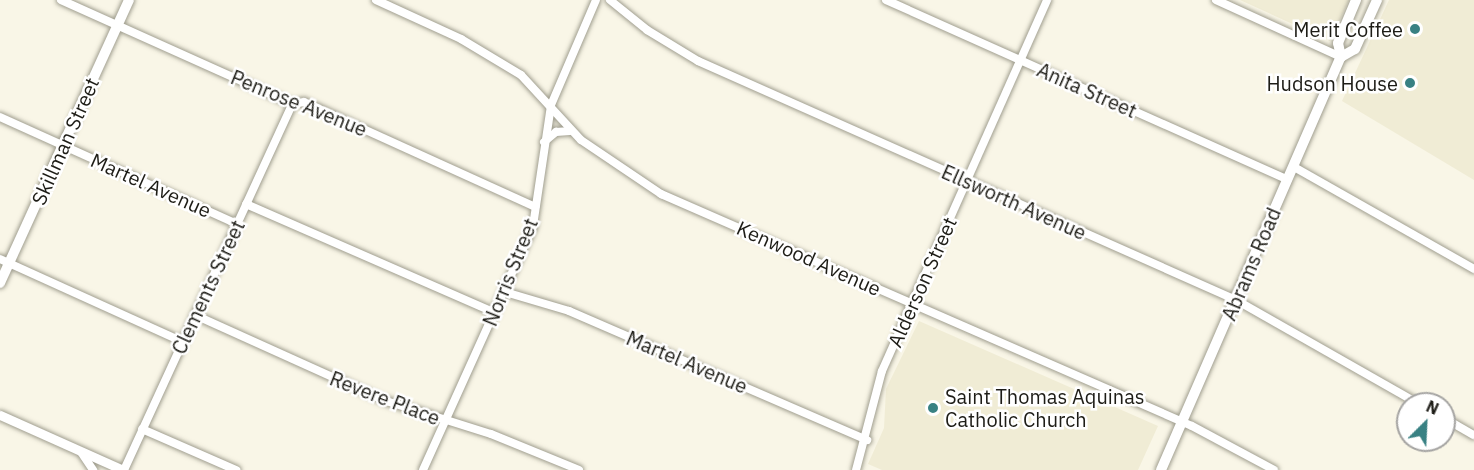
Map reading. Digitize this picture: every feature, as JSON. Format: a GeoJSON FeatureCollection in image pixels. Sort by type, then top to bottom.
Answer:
{"type":"FeatureCollection","features":[{"type":"Feature","properties":{"kind":"main road","name":"Skillman Street"},"geometry":{"type":"LineString","coordinates":[[0,282],[5,261],[63,146],[129,0]]}},
{"type":"Feature","properties":{"kind":"main road","name":"Abrams Road"},"geometry":{"type":"LineString","coordinates":[[1161,470],[1341,57],[1338,43],[1356,0]]}},
{"type":"Feature","properties":{"kind":"main road","name":"Abrams Road"},"geometry":{"type":"LineString","coordinates":[[1341,57],[1355,49],[1377,0]]}},
{"type":"Feature","properties":{"kind":"street","name":"Penrose Avenue"},"geometry":{"type":"LineString","coordinates":[[61,0],[292,104],[304,102],[536,207]]}},
{"type":"Feature","properties":{"kind":"street","name":"Kenwood Avenue"},"geometry":{"type":"LineString","coordinates":[[376,0],[496,58],[536,87],[570,130],[602,158],[661,194],[1182,423],[1274,470]]}},
{"type":"Feature","properties":{"kind":"street","name":"Norris Street"},"geometry":{"type":"LineString","coordinates":[[423,470],[505,292],[532,226],[543,143],[551,105],[596,0]]}},
{"type":"Feature","properties":{"kind":"street","name":"Ellsworth Avenue"},"geometry":{"type":"LineString","coordinates":[[610,0],[647,30],[698,61],[1236,300],[1398,392]]}},
{"type":"Feature","properties":{"kind":"street","name":"Anita Street"},"geometry":{"type":"LineString","coordinates":[[886,0],[1288,180]]}},
{"type":"Feature","properties":{"kind":"street","name":"Alderson Street"},"geometry":{"type":"LineString","coordinates":[[856,470],[867,440],[874,393],[1047,0]]}},
{"type":"Feature","properties":{"kind":"street"},"geometry":{"type":"LineString","coordinates":[[1216,0],[1341,57]]}},
{"type":"Feature","properties":{"kind":"street","name":"Clements Street"},"geometry":{"type":"LineString","coordinates":[[123,470],[292,104]]}},
{"type":"Feature","properties":{"kind":"street","name":"Martel Avenue"},"geometry":{"type":"LineString","coordinates":[[0,117],[237,224]]}},
{"type":"Feature","properties":{"kind":"street"},"geometry":{"type":"LineString","coordinates":[[543,143],[556,132],[570,130]]}},
{"type":"Feature","properties":{"kind":"street"},"geometry":{"type":"LineString","coordinates":[[1294,167],[1474,269]]}},
{"type":"Feature","properties":{"kind":"street"},"geometry":{"type":"LineString","coordinates":[[246,204],[495,313]]}},
{"type":"Feature","properties":{"kind":"street"},"geometry":{"type":"LineString","coordinates":[[5,261],[183,342]]}},
{"type":"Feature","properties":{"kind":"street","name":"Martel Avenue"},"geometry":{"type":"LineString","coordinates":[[505,292],[569,310],[867,440]]}},
{"type":"Feature","properties":{"kind":"street","name":"Revere Place"},"geometry":{"type":"LineString","coordinates":[[195,315],[383,400],[445,422],[491,434],[579,470]]}},
{"type":"Feature","properties":{"kind":"street"},"geometry":{"type":"LineString","coordinates":[[0,415],[123,470]]}},
{"type":"Feature","properties":{"kind":"street"},"geometry":{"type":"LineString","coordinates":[[1456,425],[1474,435]]}},
{"type":"Feature","properties":{"kind":"street"},"geometry":{"type":"LineString","coordinates":[[142,429],[236,470]]}},
{"type":"Feature","properties":{"kind":"street"},"geometry":{"type":"LineString","coordinates":[[80,451],[93,470]]}},
{"type":"Feature","properties":{"kind":"shaded area"},"geometry":{"type":"Polygon","coordinates":[[[1240,0],[1349,0],[1330,41],[1240,0]]]}},
{"type":"Feature","properties":{"kind":"shaded area"},"geometry":{"type":"Polygon","coordinates":[[[1389,0],[1474,0],[1474,180],[1342,101],[1389,0]]]}},
{"type":"Feature","properties":{"kind":"shaded area"},"geometry":{"type":"Polygon","coordinates":[[[919,321],[1158,426],[1138,470],[882,470],[868,464],[884,428],[886,389],[919,321]]]}},
{"type":"Feature","properties":{"kind":"place","name":"Merit Coffee"},"geometry":{"type":"Point","coordinates":[1415,29]}},
{"type":"Feature","properties":{"kind":"place","name":"Hudson House"},"geometry":{"type":"Point","coordinates":[1410,83]}},
{"type":"Feature","properties":{"kind":"place","name":"Saint Thomas Aquinas Catholic Church"},"geometry":{"type":"Point","coordinates":[933,408]}}]}
